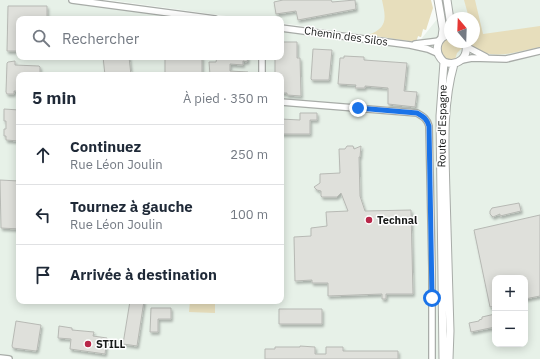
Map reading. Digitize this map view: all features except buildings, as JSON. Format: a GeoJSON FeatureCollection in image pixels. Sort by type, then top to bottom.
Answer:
{"type":"FeatureCollection","features":[{"type":"Feature","properties":{"kind":"main road"},"geometry":{"type":"LineString","coordinates":[[438,0],[443,26],[441,39],[437,47],[437,53],[444,62],[454,64],[462,60],[465,56],[466,48]]}},
{"type":"Feature","properties":{"kind":"main road"},"geometry":{"type":"LineString","coordinates":[[447,0],[449,12]]}},
{"type":"Feature","properties":{"kind":"main road","name":"Route d'Espagne"},"geometry":{"type":"LineString","coordinates":[[443,359],[440,116],[444,62]]}},
{"type":"Feature","properties":{"kind":"main road","name":"Route d'Espagne"},"geometry":{"type":"LineString","coordinates":[[449,359],[450,331],[445,155],[446,110],[450,78],[454,64]]}},
{"type":"Feature","properties":{"kind":"street"},"geometry":{"type":"LineString","coordinates":[[72,0],[192,16]]}},
{"type":"Feature","properties":{"kind":"street","name":"Chemin des Silos"},"geometry":{"type":"LineString","coordinates":[[284,28],[410,45],[428,49],[437,53]]}},
{"type":"Feature","properties":{"kind":"street","name":"Chemin des Silos"},"geometry":{"type":"LineString","coordinates":[[410,45],[441,39]]}},
{"type":"Feature","properties":{"kind":"street"},"geometry":{"type":"LineString","coordinates":[[471,48],[488,58]]}},
{"type":"Feature","properties":{"kind":"street"},"geometry":{"type":"LineString","coordinates":[[462,60],[506,58],[540,51]]}},
{"type":"Feature","properties":{"kind":"street"},"geometry":{"type":"LineString","coordinates":[[262,60],[262,72]]}},
{"type":"Feature","properties":{"kind":"street"},"geometry":{"type":"LineString","coordinates":[[284,102],[417,113],[425,117],[429,126],[432,244],[432,359]]}},
{"type":"Feature","properties":{"kind":"street"},"geometry":{"type":"LineString","coordinates":[[0,358],[9,359]]}},
{"type":"Feature","properties":{"kind":"shaded area"},"geometry":{"type":"Polygon","coordinates":[[[0,0],[95,0],[216,16],[16,16],[16,60],[284,60],[284,25],[418,43],[438,18],[435,0],[540,0],[540,359],[0,359],[0,0]]]}},
{"type":"Feature","properties":{"kind":"shaded area"},"geometry":{"type":"Polygon","coordinates":[[[109,0],[431,0],[426,30],[423,29],[421,37],[418,36],[416,42],[284,23],[284,16],[226,16],[109,0]]]}},
{"type":"Feature","properties":{"kind":"shaded area"},"geometry":{"type":"Polygon","coordinates":[[[382,0],[431,0],[433,8],[426,30],[423,29],[421,37],[418,36],[416,42],[368,35],[379,29],[384,22],[385,17],[382,0]]]}},
{"type":"Feature","properties":{"kind":"shaded area"},"geometry":{"type":"Polygon","coordinates":[[[464,0],[475,0],[478,12],[467,12],[464,0]]]}},
{"type":"Feature","properties":{"kind":"shaded area"},"geometry":{"type":"Polygon","coordinates":[[[480,21],[483,34],[540,26],[540,47],[508,54],[485,53],[474,48],[480,48],[480,21]]]}},
{"type":"Feature","properties":{"kind":"shaded area"},"geometry":{"type":"Polygon","coordinates":[[[444,41],[444,48],[462,48],[457,53],[455,60],[447,60],[441,56],[440,45],[444,41]]]}},
{"type":"Feature","properties":{"kind":"shaded area"},"geometry":{"type":"Polygon","coordinates":[[[190,304],[215,304],[215,313],[189,312],[190,304]]]}},
{"type":"Feature","properties":{"kind":"place","name":"Technal"},"geometry":{"type":"Point","coordinates":[369,220]}},
{"type":"Feature","properties":{"kind":"place","name":"STILL"},"geometry":{"type":"Point","coordinates":[88,344]}},
{"type":"Feature","properties":{"kind":"route"},"geometry":{"type":"LineString","coordinates":[[358,108],[417,113],[425,117],[429,126],[432,298]]}}]}
